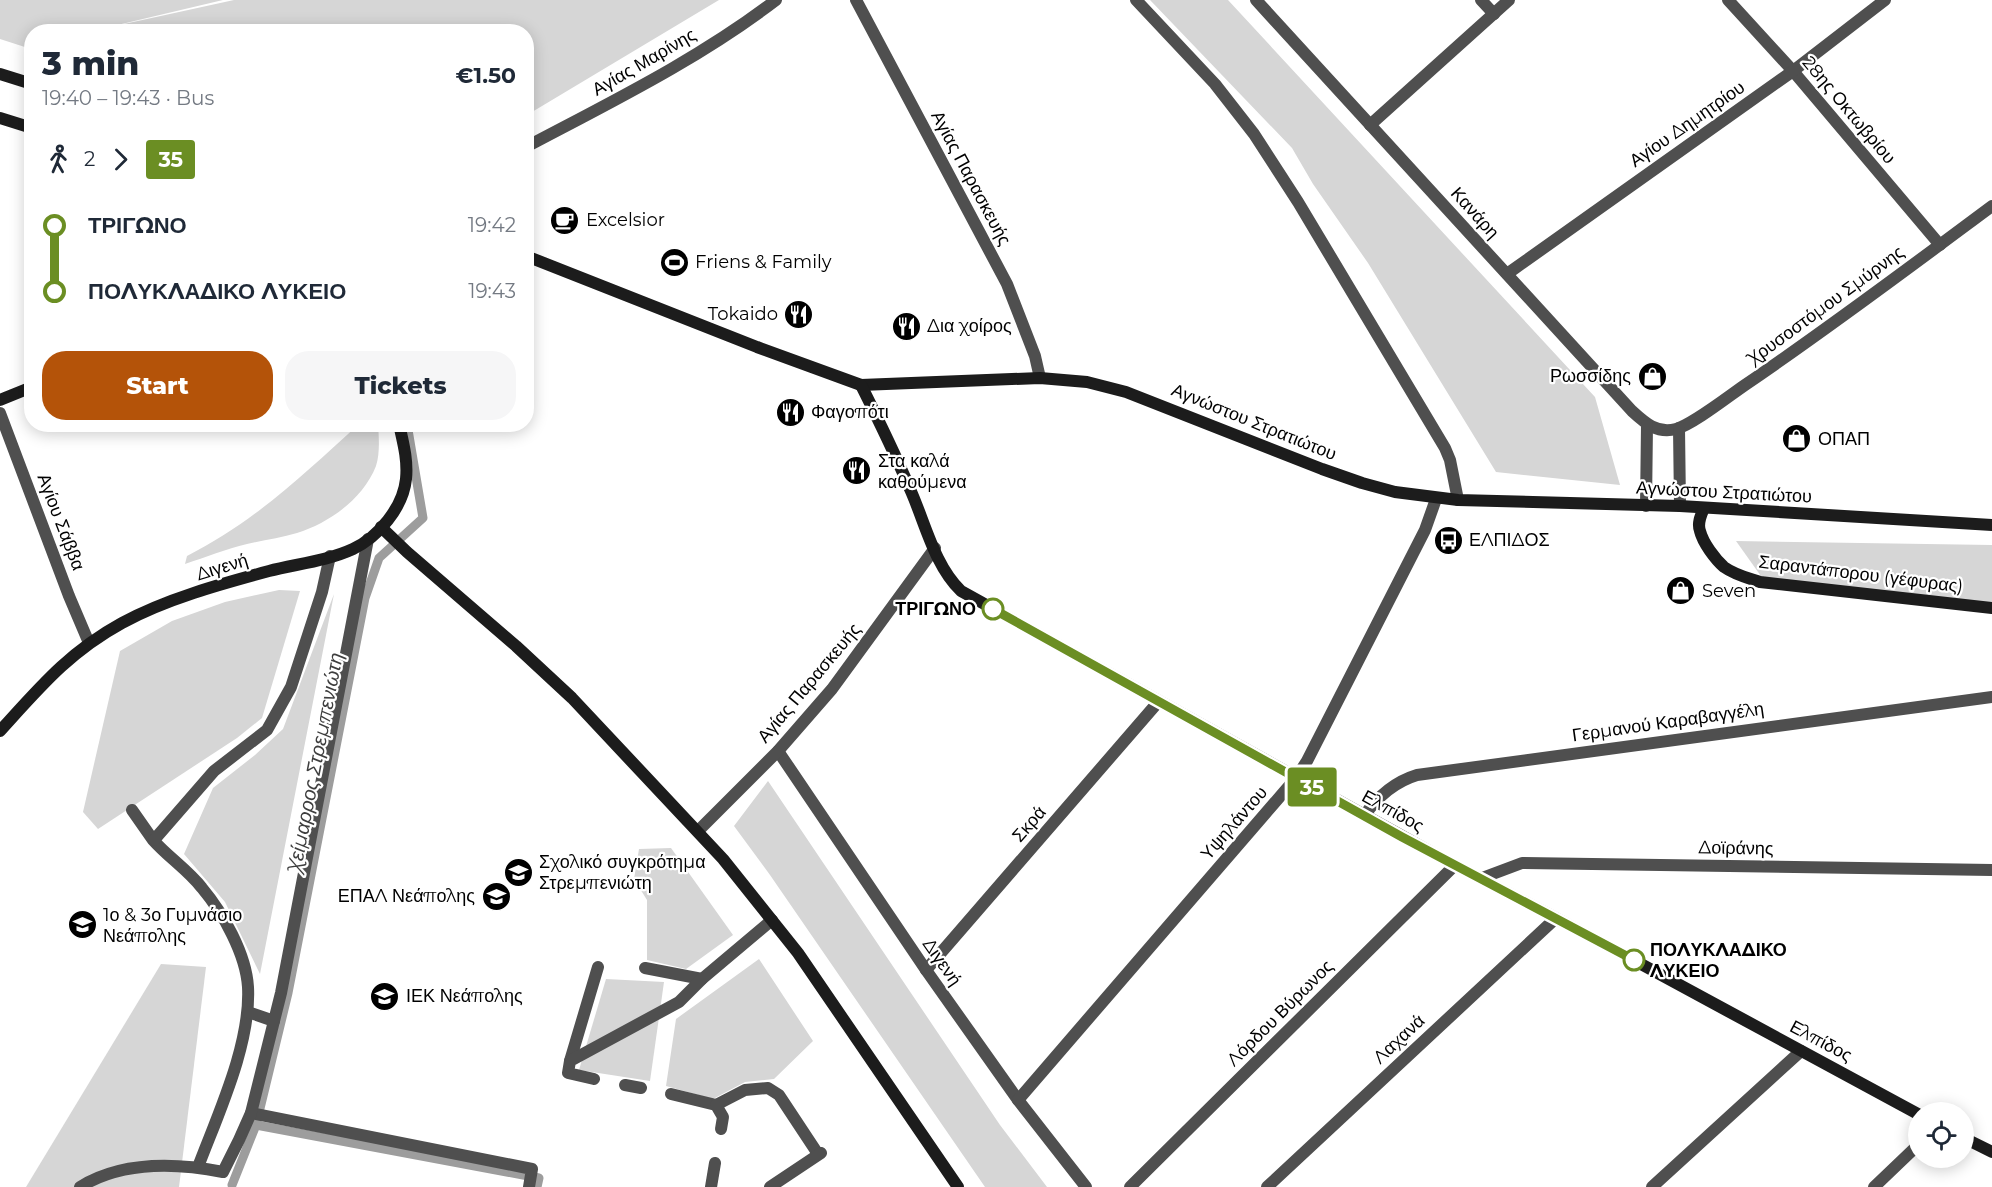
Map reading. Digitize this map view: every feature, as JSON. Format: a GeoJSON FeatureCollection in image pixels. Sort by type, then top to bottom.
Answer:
{"type":"FeatureCollection","features":[{"type":"Feature","properties":{"kind":"main road"},"geometry":{"type":"LineString","coordinates":[[0,74],[24,82]]}},
{"type":"Feature","properties":{"kind":"main road"},"geometry":{"type":"LineString","coordinates":[[0,118],[24,126]]}},
{"type":"Feature","properties":{"kind":"main road","name":"Αγνώστου Στρατιώτου"},"geometry":{"type":"LineString","coordinates":[[534,259],[757,347],[861,385],[1040,378],[1087,382],[1126,392],[1362,483],[1395,492],[1437,499],[1704,508],[1992,525]]}},
{"type":"Feature","properties":{"kind":"main road","name":"Ελπίδος"},"geometry":{"type":"LineString","coordinates":[[861,385],[947,574],[961,591],[1364,816],[1908,1109]]}},
{"type":"Feature","properties":{"kind":"main road"},"geometry":{"type":"LineString","coordinates":[[0,400],[24,390]]}},
{"type":"Feature","properties":{"kind":"main road","name":"Διγενή"},"geometry":{"type":"LineString","coordinates":[[0,731],[56,670],[89,644],[124,622],[224,584],[352,549],[368,539],[381,527],[398,504],[406,481],[406,463],[400,432]]}},
{"type":"Feature","properties":{"kind":"main road","name":"Σαραντάπορου (γέφυρας)"},"geometry":{"type":"LineString","coordinates":[[1704,508],[1699,519],[1700,531],[1717,559],[1738,575],[1760,582],[1992,608]]}},
{"type":"Feature","properties":{"kind":"main road"},"geometry":{"type":"LineString","coordinates":[[381,527],[572,698],[723,859],[798,952],[958,1187]]}},
{"type":"Feature","properties":{"kind":"main road"},"geometry":{"type":"LineString","coordinates":[[1974,1143],[1992,1152]]}},
{"type":"Feature","properties":{"kind":"street","name":"Αγίας Μαρίνης"},"geometry":{"type":"LineString","coordinates":[[534,143],[676,65],[740,27],[776,0]]}},
{"type":"Feature","properties":{"kind":"street","name":"Αγίας Παρασκευής"},"geometry":{"type":"LineString","coordinates":[[856,0],[1007,284],[1035,356],[1040,378]]}},
{"type":"Feature","properties":{"kind":"street"},"geometry":{"type":"LineString","coordinates":[[1136,0],[1215,84],[1254,134],[1298,202],[1445,448],[1450,460],[1458,500]]}},
{"type":"Feature","properties":{"kind":"street","name":"Κανάρη"},"geometry":{"type":"LineString","coordinates":[[1256,0],[1647,424]]}},
{"type":"Feature","properties":{"kind":"street"},"geometry":{"type":"LineString","coordinates":[[1481,0],[1494,14]]}},
{"type":"Feature","properties":{"kind":"street"},"geometry":{"type":"LineString","coordinates":[[1370,125],[1509,0]]}},
{"type":"Feature","properties":{"kind":"street","name":"28ης Οκτωβρίου"},"geometry":{"type":"LineString","coordinates":[[1728,0],[1793,70],[1940,245]]}},
{"type":"Feature","properties":{"kind":"street","name":"Αγίου Δημητρίου"},"geometry":{"type":"LineString","coordinates":[[1507,274],[1793,70],[1885,0]]}},
{"type":"Feature","properties":{"kind":"street","name":"Χρυσοστόμου Σμύρνης"},"geometry":{"type":"LineString","coordinates":[[1679,428],[1776,364],[1992,206]]}},
{"type":"Feature","properties":{"kind":"street","name":"Αγίου Σάββα"},"geometry":{"type":"LineString","coordinates":[[0,413],[89,644]]}},
{"type":"Feature","properties":{"kind":"street"},"geometry":{"type":"LineString","coordinates":[[1646,506],[1647,424],[1660,430],[1679,428],[1680,507]]}},
{"type":"Feature","properties":{"kind":"street","name":"Υψηλάντου"},"geometry":{"type":"LineString","coordinates":[[1018,1100],[1296,778],[1307,761],[1425,530],[1437,499]]}},
{"type":"Feature","properties":{"kind":"street"},"geometry":{"type":"LineString","coordinates":[[80,1187],[115,1172],[151,1166],[198,1167],[223,1172],[239,1140],[250,1113],[281,993],[368,539]]}},
{"type":"Feature","properties":{"kind":"street","name":"Αγίας Παρασκευής"},"geometry":{"type":"LineString","coordinates":[[698,831],[778,751],[832,689],[935,548]]}},
{"type":"Feature","properties":{"kind":"street"},"geometry":{"type":"LineString","coordinates":[[154,840],[214,771],[267,730],[291,687],[322,592],[330,556]]}},
{"type":"Feature","properties":{"kind":"street","name":"Γερμανού Καραβαγγέλη"},"geometry":{"type":"LineString","coordinates":[[1364,816],[1373,804],[1394,785],[1417,775],[1992,697]]}},
{"type":"Feature","properties":{"kind":"street","name":"Σκρά"},"geometry":{"type":"LineString","coordinates":[[926,970],[1159,701]]}},
{"type":"Feature","properties":{"kind":"street","name":"Διγενή"},"geometry":{"type":"LineString","coordinates":[[778,751],[926,970],[1018,1100],[1086,1187]]}},
{"type":"Feature","properties":{"kind":"street"},"geometry":{"type":"LineString","coordinates":[[132,810],[154,840],[202,887],[227,923],[239,952],[248,985],[248,1012],[242,1041],[198,1167]]}},
{"type":"Feature","properties":{"kind":"street","name":"Δοϊράνης"},"geometry":{"type":"LineString","coordinates":[[1482,878],[1522,863],[1992,870]]}},
{"type":"Feature","properties":{"kind":"street","name":"Λόρδου Βύρωνος"},"geometry":{"type":"LineString","coordinates":[[1130,1187],[1455,865]]}},
{"type":"Feature","properties":{"kind":"street","name":"Λαχανά"},"geometry":{"type":"LineString","coordinates":[[1267,1187],[1556,918]]}},
{"type":"Feature","properties":{"kind":"street"},"geometry":{"type":"LineString","coordinates":[[570,1061],[679,1002],[702,979],[772,920]]}},
{"type":"Feature","properties":{"kind":"street"},"geometry":{"type":"LineString","coordinates":[[594,1079],[568,1073],[600,967]]}},
{"type":"Feature","properties":{"kind":"street"},"geometry":{"type":"LineString","coordinates":[[645,968],[702,979]]}},
{"type":"Feature","properties":{"kind":"street"},"geometry":{"type":"LineString","coordinates":[[248,1012],[274,1021]]}},
{"type":"Feature","properties":{"kind":"street"},"geometry":{"type":"LineString","coordinates":[[1652,1187],[1801,1051]]}},
{"type":"Feature","properties":{"kind":"street"},"geometry":{"type":"LineString","coordinates":[[626,1085],[641,1088]]}},
{"type":"Feature","properties":{"kind":"street"},"geometry":{"type":"LineString","coordinates":[[670,1095],[716,1105],[745,1090],[768,1088],[779,1095],[819,1154],[770,1187]]}},
{"type":"Feature","properties":{"kind":"street"},"geometry":{"type":"LineString","coordinates":[[716,1105],[723,1117],[721,1130]]}},
{"type":"Feature","properties":{"kind":"street"},"geometry":{"type":"LineString","coordinates":[[250,1113],[532,1169],[529,1187]]}},
{"type":"Feature","properties":{"kind":"street"},"geometry":{"type":"LineString","coordinates":[[1874,1187],[1908,1155]]}},
{"type":"Feature","properties":{"kind":"street"},"geometry":{"type":"LineString","coordinates":[[711,1187],[715,1163]]}},
{"type":"Feature","properties":{"kind":"shaded area"},"geometry":{"type":"Polygon","coordinates":[[[0,0],[223,0],[122,24],[24,24],[24,47],[0,39],[0,0]]]}},
{"type":"Feature","properties":{"kind":"shaded area"},"geometry":{"type":"Polygon","coordinates":[[[234,0],[719,0],[534,111],[534,24],[124,24],[234,0]]]}},
{"type":"Feature","properties":{"kind":"shaded area"},"geometry":{"type":"Polygon","coordinates":[[[1150,0],[1228,0],[1595,397],[1620,485],[1496,472],[1368,263],[1313,184],[1292,148],[1150,0]]]}},
{"type":"Feature","properties":{"kind":"shaded area"},"geometry":{"type":"Polygon","coordinates":[[[350,432],[378,432],[377,461],[370,478],[354,499],[333,516],[297,533],[239,546],[185,564],[187,556],[256,513],[350,432]]]}},
{"type":"Feature","properties":{"kind":"shaded area"},"geometry":{"type":"Polygon","coordinates":[[[1736,541],[1992,545],[1992,608],[1768,586],[1736,541]]]}},
{"type":"Feature","properties":{"kind":"shaded area"},"geometry":{"type":"Polygon","coordinates":[[[279,590],[300,591],[262,718],[237,738],[98,829],[83,812],[120,651],[172,621],[225,602],[279,590]]]}},
{"type":"Feature","properties":{"kind":"shaded area"},"geometry":{"type":"Polygon","coordinates":[[[334,594],[260,974],[225,902],[184,854],[213,788],[255,755],[283,729],[334,594]]]}},
{"type":"Feature","properties":{"kind":"shaded area"},"geometry":{"type":"Polygon","coordinates":[[[768,781],[1000,1125],[1047,1187],[985,1187],[734,826],[768,781]]]}},
{"type":"Feature","properties":{"kind":"shaded area"},"geometry":{"type":"Polygon","coordinates":[[[671,848],[733,935],[686,969],[647,960],[647,900],[634,879],[639,849],[671,848]]]}},
{"type":"Feature","properties":{"kind":"shaded area"},"geometry":{"type":"Polygon","coordinates":[[[759,959],[813,1041],[774,1079],[745,1082],[713,1099],[666,1086],[676,1019],[759,959]]]}},
{"type":"Feature","properties":{"kind":"shaded area"},"geometry":{"type":"Polygon","coordinates":[[[161,964],[206,967],[179,1187],[26,1187],[161,964]]]}},
{"type":"Feature","properties":{"kind":"shaded area"},"geometry":{"type":"Polygon","coordinates":[[[606,979],[664,982],[650,1081],[579,1070],[606,979]]]}},
{"type":"Feature","properties":{"kind":"waterway","name":"Χείμαρρος Στρεμπενιώτη"},"geometry":{"type":"LineString","coordinates":[[232,1185],[256,1125],[288,993],[365,598],[379,558],[423,518],[408,432]]}},
{"type":"Feature","properties":{"kind":"waterway","name":"Χείμαρρος Στρεμπενιώτη"},"geometry":{"type":"LineString","coordinates":[[256,1125],[539,1178],[537,1187]]}},
{"type":"Feature","properties":{"kind":"bus line","name":"35"},"geometry":{"type":"LineString","coordinates":[[993,609],[1402,837],[1634,960]]}},
{"type":"Feature","properties":{"kind":"place","name":"Excelsior"},"geometry":{"type":"Point","coordinates":[565,220]}},
{"type":"Feature","properties":{"kind":"place","name":"Friens & Family"},"geometry":{"type":"Point","coordinates":[674,262]}},
{"type":"Feature","properties":{"kind":"place","name":"Tokaido"},"geometry":{"type":"Point","coordinates":[799,314]}},
{"type":"Feature","properties":{"kind":"place","name":"Δια χοίρος"},"geometry":{"type":"Point","coordinates":[906,326]}},
{"type":"Feature","properties":{"kind":"place","name":"Ρωσσίδης"},"geometry":{"type":"Point","coordinates":[1652,376]}},
{"type":"Feature","properties":{"kind":"place","name":"Φαγοπότι"},"geometry":{"type":"Point","coordinates":[790,412]}},
{"type":"Feature","properties":{"kind":"place","name":"ΟΠΑΠ"},"geometry":{"type":"Point","coordinates":[1797,439]}},
{"type":"Feature","properties":{"kind":"place","name":"Στα καλά καθούμενα"},"geometry":{"type":"Point","coordinates":[857,471]}},
{"type":"Feature","properties":{"kind":"place","name":"ΕΛΠΙΔΟΣ"},"geometry":{"type":"Point","coordinates":[1448,540]}},
{"type":"Feature","properties":{"kind":"place","name":"Seven"},"geometry":{"type":"Point","coordinates":[1681,591]}},
{"type":"Feature","properties":{"kind":"place","name":"ΤΡΙΓΩΝΟ"},"geometry":{"type":"Point","coordinates":[993,609]}},
{"type":"Feature","properties":{"kind":"place","name":"Σχολικό συγκρότημα Στρεμπενιώτη"},"geometry":{"type":"Point","coordinates":[518,872]}},
{"type":"Feature","properties":{"kind":"place","name":"ΕΠΑΛ Νεάπολης"},"geometry":{"type":"Point","coordinates":[496,896]}},
{"type":"Feature","properties":{"kind":"place","name":"1ο & 3ο Γυμνάσιο Νεάπολης"},"geometry":{"type":"Point","coordinates":[82,925]}},
{"type":"Feature","properties":{"kind":"place","name":"ΠΟΛΥΚΛΑΔΙΚΟ ΛΥΚΕΙΟ"},"geometry":{"type":"Point","coordinates":[1634,960]}},
{"type":"Feature","properties":{"kind":"place","name":"ΙΕΚ Νεάπολης"},"geometry":{"type":"Point","coordinates":[385,996]}}]}
